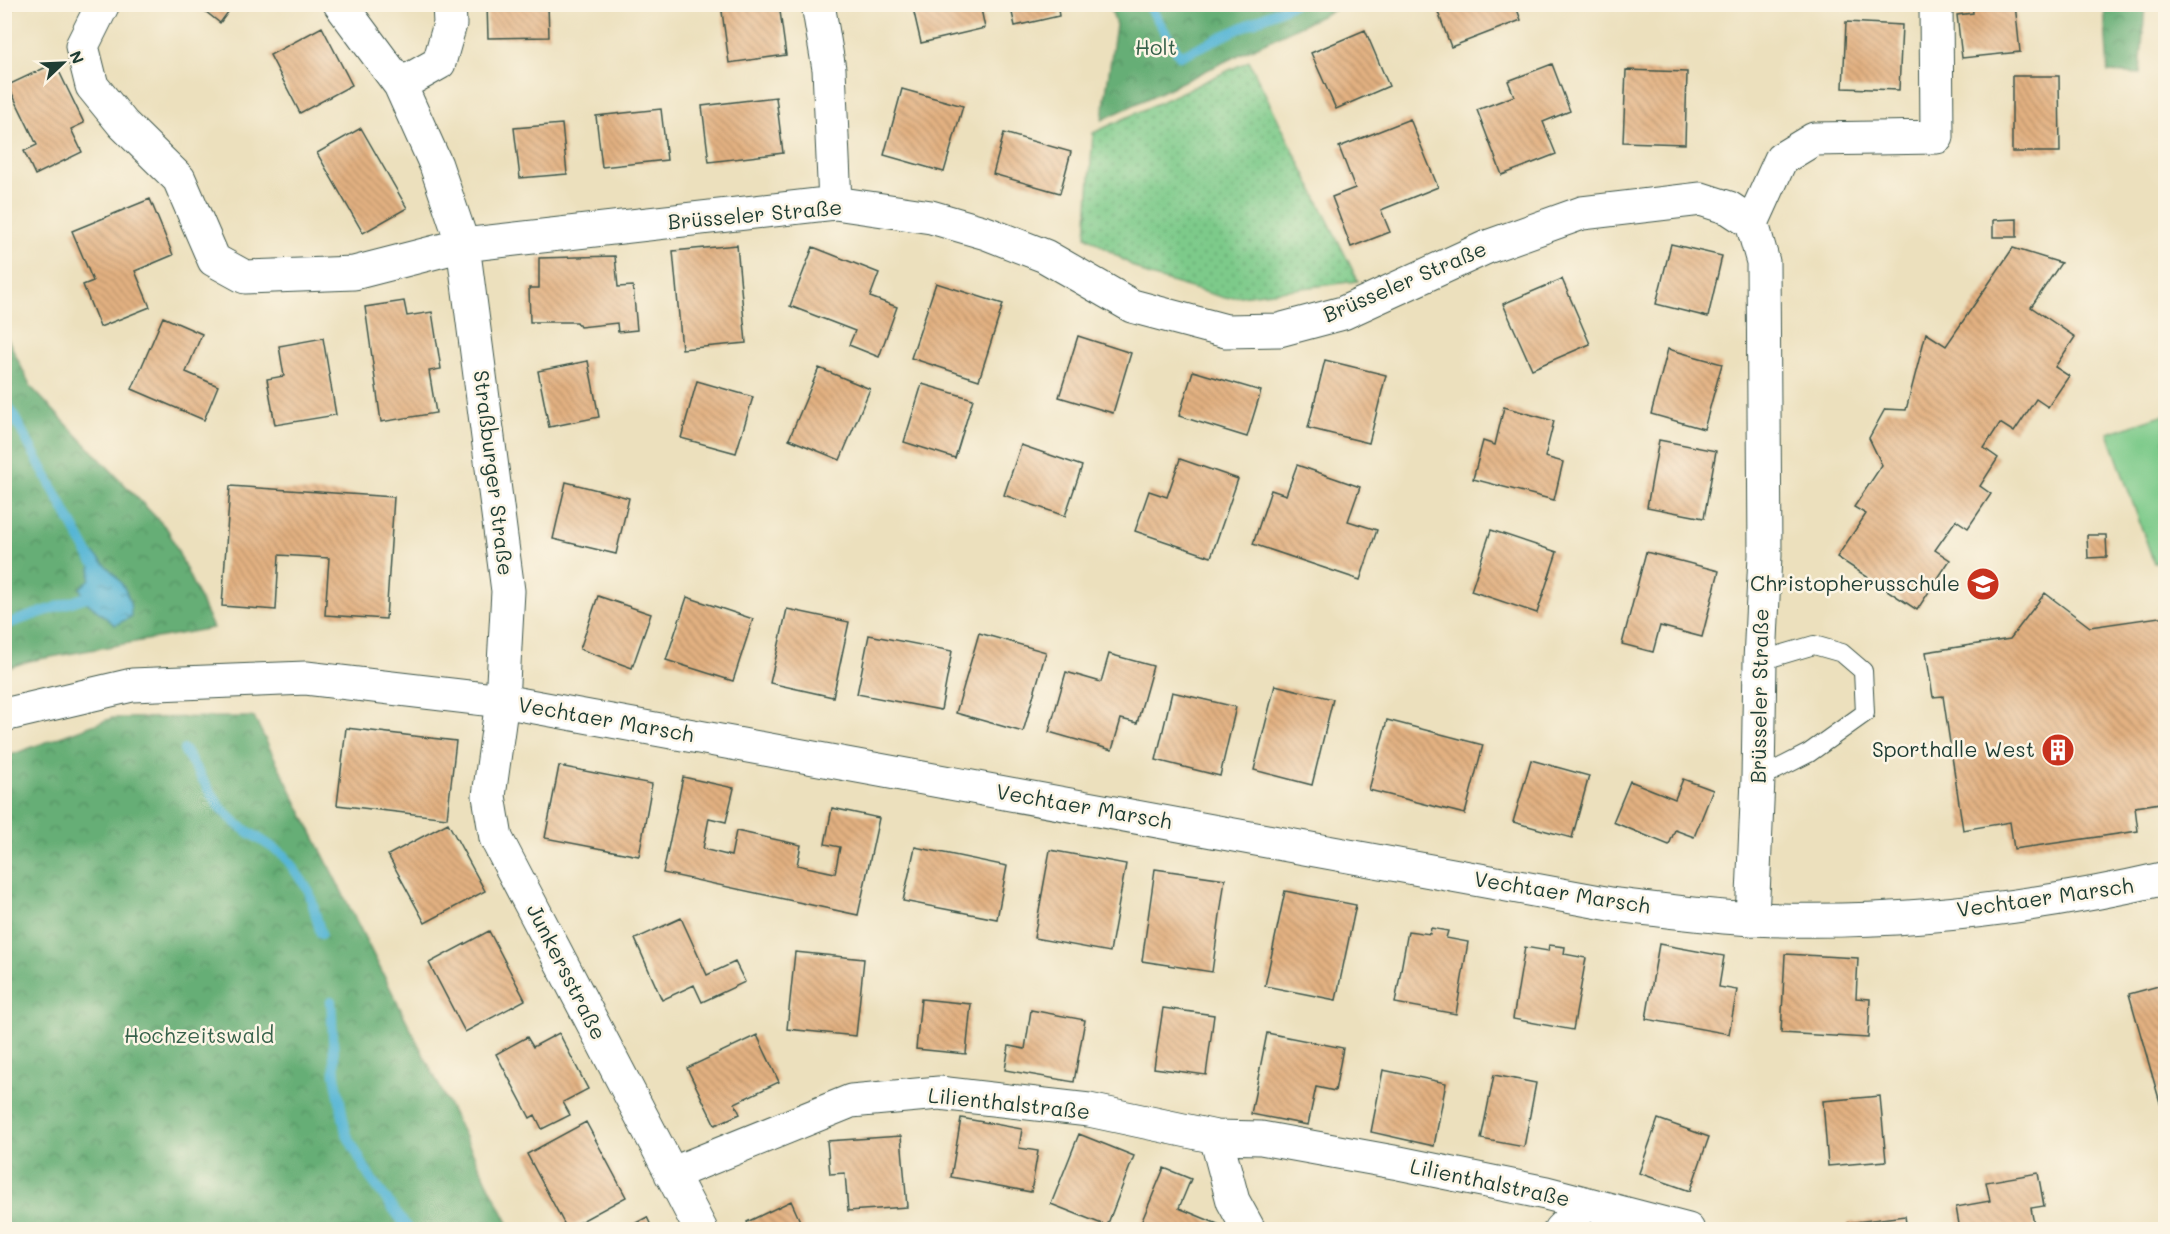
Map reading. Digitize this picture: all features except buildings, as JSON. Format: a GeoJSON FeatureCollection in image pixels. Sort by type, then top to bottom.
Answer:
{"type":"FeatureCollection","features":[{"type":"Feature","properties":{"kind":"street"},"geometry":{"type":"LineString","coordinates":[[103,4],[82,46],[92,86],[123,124],[179,179],[214,260],[245,277],[354,273],[463,245]]}},
{"type":"Feature","properties":{"kind":"street","name":"Straßburger Straße"},"geometry":{"type":"LineString","coordinates":[[340,4],[400,85],[436,165],[463,245],[508,591],[502,701]]}},
{"type":"Feature","properties":{"kind":"street"},"geometry":{"type":"LineString","coordinates":[[400,85],[439,63],[450,24],[449,4]]}},
{"type":"Feature","properties":{"kind":"street"},"geometry":{"type":"LineString","coordinates":[[818,4],[829,69],[835,203]]}},
{"type":"Feature","properties":{"kind":"street"},"geometry":{"type":"LineString","coordinates":[[1752,223],[1781,159],[1814,139],[1937,137],[1936,4]]}},
{"type":"Feature","properties":{"kind":"street","name":"Brüsseler Straße"},"geometry":{"type":"LineString","coordinates":[[463,245],[835,203],[931,217],[986,233],[1046,256],[1132,306],[1226,331],[1279,330],[1343,314],[1487,247],[1582,213],[1701,199],[1729,208],[1752,223],[1763,262],[1765,555],[1752,919]]}},
{"type":"Feature","properties":{"kind":"street","name":"Vechtaer Marsch"},"geometry":{"type":"LineString","coordinates":[[4,715],[132,685],[306,678],[502,701],[1616,905],[1752,919],[1870,919],[2018,906],[2110,891],[2166,878]]}},
{"type":"Feature","properties":{"kind":"street","name":"Junkersstraße"},"geometry":{"type":"LineString","coordinates":[[502,701],[489,796],[496,838],[701,1230]]}},
{"type":"Feature","properties":{"kind":"street","name":"Lilienthalstraße"},"geometry":{"type":"LineString","coordinates":[[671,1174],[851,1101],[939,1093],[1089,1110],[1216,1137],[1261,1138],[1399,1162],[1546,1193],[1688,1230]]}},
{"type":"Feature","properties":{"kind":"street"},"geometry":{"type":"LineString","coordinates":[[1216,1137],[1233,1201],[1249,1230]]}},
{"type":"Feature","properties":{"kind":"street","name":"Lilienthalstraße"},"geometry":{"type":"LineString","coordinates":[[1560,1230],[1586,1204]]}},
{"type":"Feature","properties":{"kind":"lane"},"geometry":{"type":"LineString","coordinates":[[1758,779],[1809,753],[1865,713],[1863,671],[1842,653],[1814,645],[1760,661]]}},
{"type":"Feature","properties":{"kind":"green space","name":"Holt"},"geometry":{"type":"Polygon","coordinates":[[[1110,4],[1344,5],[1102,120],[1116,25],[1110,4]]]}},
{"type":"Feature","properties":{"kind":"green space"},"geometry":{"type":"Polygon","coordinates":[[[2104,5],[2145,5],[2140,74],[2108,72],[2104,5]]]}},
{"type":"Feature","properties":{"kind":"green space"},"geometry":{"type":"Polygon","coordinates":[[[1249,61],[1358,281],[1225,298],[1147,275],[1086,236],[1093,133],[1249,61]]]}},
{"type":"Feature","properties":{"kind":"green space"},"geometry":{"type":"Polygon","coordinates":[[[4,331],[31,387],[168,530],[213,628],[29,661],[5,669],[4,331]]]}},
{"type":"Feature","properties":{"kind":"green space"},"geometry":{"type":"Polygon","coordinates":[[[2165,414],[2165,559],[2154,563],[2108,433],[2165,414]]]}},
{"type":"Feature","properties":{"kind":"green space","name":"Hochzeitswald"},"geometry":{"type":"Polygon","coordinates":[[[254,717],[511,1229],[5,1229],[5,757],[112,718],[254,717]]]}},
{"type":"Feature","properties":{"kind":"water"},"geometry":{"type":"Polygon","coordinates":[[[86,549],[89,549],[104,564],[124,587],[131,606],[131,617],[115,625],[84,600],[80,588],[90,579],[91,564],[86,549]]]}},
{"type":"Feature","properties":{"kind":"waterway"},"geometry":{"type":"LineString","coordinates":[[1148,4],[1180,56],[1293,4]]}},
{"type":"Feature","properties":{"kind":"waterway"},"geometry":{"type":"LineString","coordinates":[[4,398],[92,561]]}},
{"type":"Feature","properties":{"kind":"waterway"},"geometry":{"type":"LineString","coordinates":[[4,625],[95,594]]}},
{"type":"Feature","properties":{"kind":"waterway"},"geometry":{"type":"LineString","coordinates":[[184,750],[220,807],[238,825],[284,855],[309,891],[321,934]]}},
{"type":"Feature","properties":{"kind":"waterway"},"geometry":{"type":"LineString","coordinates":[[331,1001],[335,1075],[346,1133],[369,1176],[409,1230]]}},
{"type":"Feature","properties":{"kind":"place","name":"Christopherusschule"},"geometry":{"type":"Point","coordinates":[1983,584]}},
{"type":"Feature","properties":{"kind":"place","name":"Sporthalle West"},"geometry":{"type":"Point","coordinates":[2058,750]}}]}
